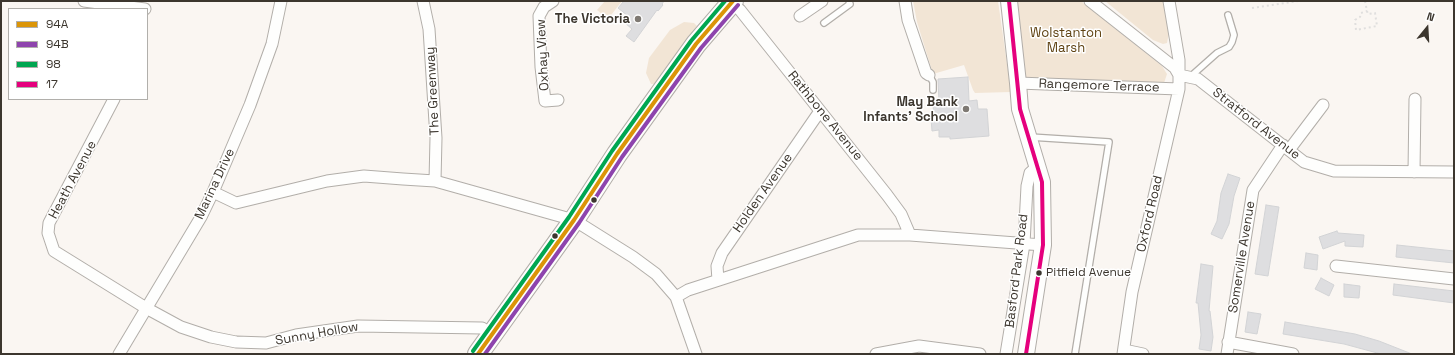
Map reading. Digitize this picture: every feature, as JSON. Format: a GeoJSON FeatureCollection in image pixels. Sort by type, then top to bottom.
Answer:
{"type":"FeatureCollection","features":[{"type":"Feature","properties":{"kind":"highway"},"geometry":{"type":"LineString","coordinates":[[478,354],[574,220],[617,154],[696,44],[732,2]]}},
{"type":"Feature","properties":{"kind":"main road","name":"Basford Park Road"},"geometry":{"type":"LineString","coordinates":[[1009,1],[1020,109],[1042,182],[1043,244],[1026,354]]}},
{"type":"Feature","properties":{"kind":"street"},"geometry":{"type":"LineString","coordinates":[[84,1],[138,8]]}},
{"type":"Feature","properties":{"kind":"street","name":"Marina Drive"},"geometry":{"type":"LineString","coordinates":[[119,354],[201,217],[213,192],[250,105],[272,44],[281,1]]}},
{"type":"Feature","properties":{"kind":"street","name":"The Greenway"},"geometry":{"type":"LineString","coordinates":[[423,1],[429,29],[436,138],[435,181]]}},
{"type":"Feature","properties":{"kind":"street","name":"Oxhay View"},"geometry":{"type":"LineString","coordinates":[[553,1],[544,7],[539,16],[541,66],[545,101],[558,100]]}},
{"type":"Feature","properties":{"kind":"street"},"geometry":{"type":"LineString","coordinates":[[800,16],[822,1]]}},
{"type":"Feature","properties":{"kind":"street"},"geometry":{"type":"LineString","coordinates":[[905,1],[908,20],[926,73],[929,76]]}},
{"type":"Feature","properties":{"kind":"street"},"geometry":{"type":"LineString","coordinates":[[1090,1],[1175,68],[1179,75]]}},
{"type":"Feature","properties":{"kind":"street","name":"Oxford Road"},"geometry":{"type":"LineString","coordinates":[[1123,352],[1132,292],[1179,89],[1179,60],[1169,1]]}},
{"type":"Feature","properties":{"kind":"street","name":"Rathbone Avenue"},"geometry":{"type":"LineString","coordinates":[[732,2],[740,10],[902,214],[910,235]]}},
{"type":"Feature","properties":{"kind":"street","name":"Stratford Avenue"},"geometry":{"type":"LineString","coordinates":[[1179,75],[1198,79],[1304,162],[1334,171],[1454,172]]}},
{"type":"Feature","properties":{"kind":"street","name":"Rangemore Terrace"},"geometry":{"type":"LineString","coordinates":[[1018,83],[1179,89]]}},
{"type":"Feature","properties":{"kind":"street"},"geometry":{"type":"LineString","coordinates":[[1414,172],[1415,99]]}},
{"type":"Feature","properties":{"kind":"street","name":"Heath Avenue"},"geometry":{"type":"LineString","coordinates":[[113,100],[49,223],[48,233],[54,251],[146,308]]}},
{"type":"Feature","properties":{"kind":"street","name":"Somerville Avenue"},"geometry":{"type":"LineString","coordinates":[[1226,354],[1253,190],[1286,147],[1323,105]]}},
{"type":"Feature","properties":{"kind":"street","name":"Holden Avenue"},"geometry":{"type":"LineString","coordinates":[[718,280],[717,266],[722,253],[820,111]]}},
{"type":"Feature","properties":{"kind":"street","name":"Basford Park Road"},"geometry":{"type":"LineString","coordinates":[[1006,354],[1024,244],[1027,186],[1030,173],[1037,168]]}},
{"type":"Feature","properties":{"kind":"street"},"geometry":{"type":"LineString","coordinates":[[213,192],[236,203],[327,181],[364,176],[435,181],[574,220],[650,269],[676,297],[696,354]]}},
{"type":"Feature","properties":{"kind":"street"},"geometry":{"type":"LineString","coordinates":[[676,297],[688,290],[858,235],[910,235],[1024,244],[1043,244]]}},
{"type":"Feature","properties":{"kind":"street"},"geometry":{"type":"LineString","coordinates":[[1336,266],[1454,279]]}},
{"type":"Feature","properties":{"kind":"street","name":"Sunny Hollow"},"geometry":{"type":"LineString","coordinates":[[146,308],[181,326],[211,337],[236,342],[266,343],[296,335],[358,326],[482,328],[493,335]]}},
{"type":"Feature","properties":{"kind":"street"},"geometry":{"type":"LineString","coordinates":[[1228,342],[1293,354]]}},
{"type":"Feature","properties":{"kind":"street"},"geometry":{"type":"LineString","coordinates":[[266,343],[268,354]]}},
{"type":"Feature","properties":{"kind":"street"},"geometry":{"type":"LineString","coordinates":[[876,354],[920,346],[980,354]]}},
{"type":"Feature","properties":{"kind":"street"},"geometry":{"type":"LineString","coordinates":[[1123,352],[1143,354]]}},
{"type":"Feature","properties":{"kind":"lane"},"geometry":{"type":"LineString","coordinates":[[824,23],[850,4],[849,1]]}},
{"type":"Feature","properties":{"kind":"lane"},"geometry":{"type":"LineString","coordinates":[[1190,78],[1217,53],[1229,47],[1234,34],[1228,15]]}},
{"type":"Feature","properties":{"kind":"lane"},"geometry":{"type":"LineString","coordinates":[[929,76],[933,82],[933,90]]}},
{"type":"Feature","properties":{"kind":"lane"},"geometry":{"type":"LineString","coordinates":[[1028,136],[1109,142],[1075,354]]}},
{"type":"Feature","properties":{"kind":"path"},"geometry":{"type":"LineString","coordinates":[[1252,8],[1299,1]]}},
{"type":"Feature","properties":{"kind":"path"},"geometry":{"type":"LineString","coordinates":[[1365,1],[1368,14],[1375,13],[1377,26],[1356,30],[1355,20],[1360,17],[1361,13],[1367,11]]}},
{"type":"Feature","properties":{"kind":"green space"},"geometry":{"type":"Polygon","coordinates":[[[605,1],[622,1],[608,19],[597,10],[605,1]]]}},
{"type":"Feature","properties":{"kind":"green space","name":"Wolstanton Marsh"},"geometry":{"type":"Polygon","coordinates":[[[913,1],[998,1],[1011,92],[975,93],[964,65],[933,74],[917,22],[913,1]]]}},
{"type":"Feature","properties":{"kind":"green space","name":"Wolstanton Marsh"},"geometry":{"type":"Polygon","coordinates":[[[1015,1],[1081,1],[1162,66],[1167,74],[1164,83],[1032,80],[1024,76],[1015,1]]]}},
{"type":"Feature","properties":{"kind":"green space","name":"Wolstanton Marsh"},"geometry":{"type":"Polygon","coordinates":[[[1105,1],[1163,1],[1169,33],[1167,43],[1163,44],[1153,40],[1105,1]]]}},
{"type":"Feature","properties":{"kind":"green space"},"geometry":{"type":"Polygon","coordinates":[[[684,22],[694,23],[697,26],[654,84],[651,84],[646,73],[649,58],[670,30],[684,22]]]}},
{"type":"Feature","properties":{"kind":"building","name":"The Victoria"},"geometry":{"type":"Polygon","coordinates":[[[624,1],[664,1],[662,4],[663,5],[658,11],[657,10],[634,42],[626,36],[632,29],[624,22],[628,16],[618,8],[624,1]]]}},
{"type":"Feature","properties":{"kind":"building"},"geometry":{"type":"Polygon","coordinates":[[[968,77],[969,101],[977,100],[978,109],[987,109],[989,136],[950,139],[950,137],[939,137],[939,130],[932,131],[931,119],[934,119],[933,104],[939,103],[938,79],[968,77]]]}},
{"type":"Feature","properties":{"kind":"building"},"geometry":{"type":"Polygon","coordinates":[[[1228,174],[1240,178],[1234,196],[1229,224],[1222,239],[1211,234],[1217,221],[1221,193],[1228,174]]]}},
{"type":"Feature","properties":{"kind":"building"},"geometry":{"type":"Polygon","coordinates":[[[1266,205],[1279,207],[1268,276],[1255,274],[1266,205]]]}},
{"type":"Feature","properties":{"kind":"building"},"geometry":{"type":"Polygon","coordinates":[[[1337,231],[1338,233],[1364,235],[1363,247],[1345,246],[1345,241],[1323,249],[1319,237],[1337,231]]]}},
{"type":"Feature","properties":{"kind":"building"},"geometry":{"type":"Polygon","coordinates":[[[1397,245],[1454,251],[1454,263],[1396,257],[1397,245]]]}},
{"type":"Feature","properties":{"kind":"building"},"geometry":{"type":"Polygon","coordinates":[[[1306,253],[1318,255],[1317,270],[1304,268],[1306,253]]]}},
{"type":"Feature","properties":{"kind":"building"},"geometry":{"type":"Polygon","coordinates":[[[1201,264],[1213,266],[1209,311],[1213,337],[1211,351],[1199,349],[1201,335],[1198,303],[1196,303],[1201,264]]]}},
{"type":"Feature","properties":{"kind":"building"},"geometry":{"type":"Polygon","coordinates":[[[1321,278],[1334,285],[1329,296],[1315,289],[1321,278]]]}},
{"type":"Feature","properties":{"kind":"building"},"geometry":{"type":"Polygon","coordinates":[[[1344,284],[1360,286],[1359,298],[1344,297],[1344,284]]]}},
{"type":"Feature","properties":{"kind":"building"},"geometry":{"type":"Polygon","coordinates":[[[1394,284],[1454,291],[1454,303],[1393,295],[1394,284]]]}},
{"type":"Feature","properties":{"kind":"building"},"geometry":{"type":"Polygon","coordinates":[[[1248,312],[1261,314],[1257,334],[1245,332],[1248,312]]]}},
{"type":"Feature","properties":{"kind":"building"},"geometry":{"type":"Polygon","coordinates":[[[1285,322],[1355,334],[1379,341],[1412,354],[1381,354],[1344,344],[1283,334],[1285,322]]]}},
{"type":"Feature","properties":{"kind":"transit line","name":"98"},"geometry":{"type":"LineString","coordinates":[[473,351],[569,217],[612,151],[691,41],[725,1]]}},
{"type":"Feature","properties":{"kind":"transit line","name":"94A"},"geometry":{"type":"LineString","coordinates":[[478,354],[574,220],[617,154],[696,44],[733,1]]}},
{"type":"Feature","properties":{"kind":"transit line","name":"17"},"geometry":{"type":"LineString","coordinates":[[1009,1],[1020,109],[1042,182],[1043,245],[1026,354]]}},
{"type":"Feature","properties":{"kind":"transit line","name":"94B"},"geometry":{"type":"LineString","coordinates":[[485,354],[579,223],[622,157],[701,48],[738,5]]}},
{"type":"Feature","properties":{"kind":"place","name":"The Victoria"},"geometry":{"type":"Point","coordinates":[638,19]}},
{"type":"Feature","properties":{"kind":"place","name":"May Bank Infants' School"},"geometry":{"type":"Point","coordinates":[966,109]}},
{"type":"Feature","properties":{"kind":"place","name":"Pitfield Avenue"},"geometry":{"type":"Point","coordinates":[1039,273]}}]}
